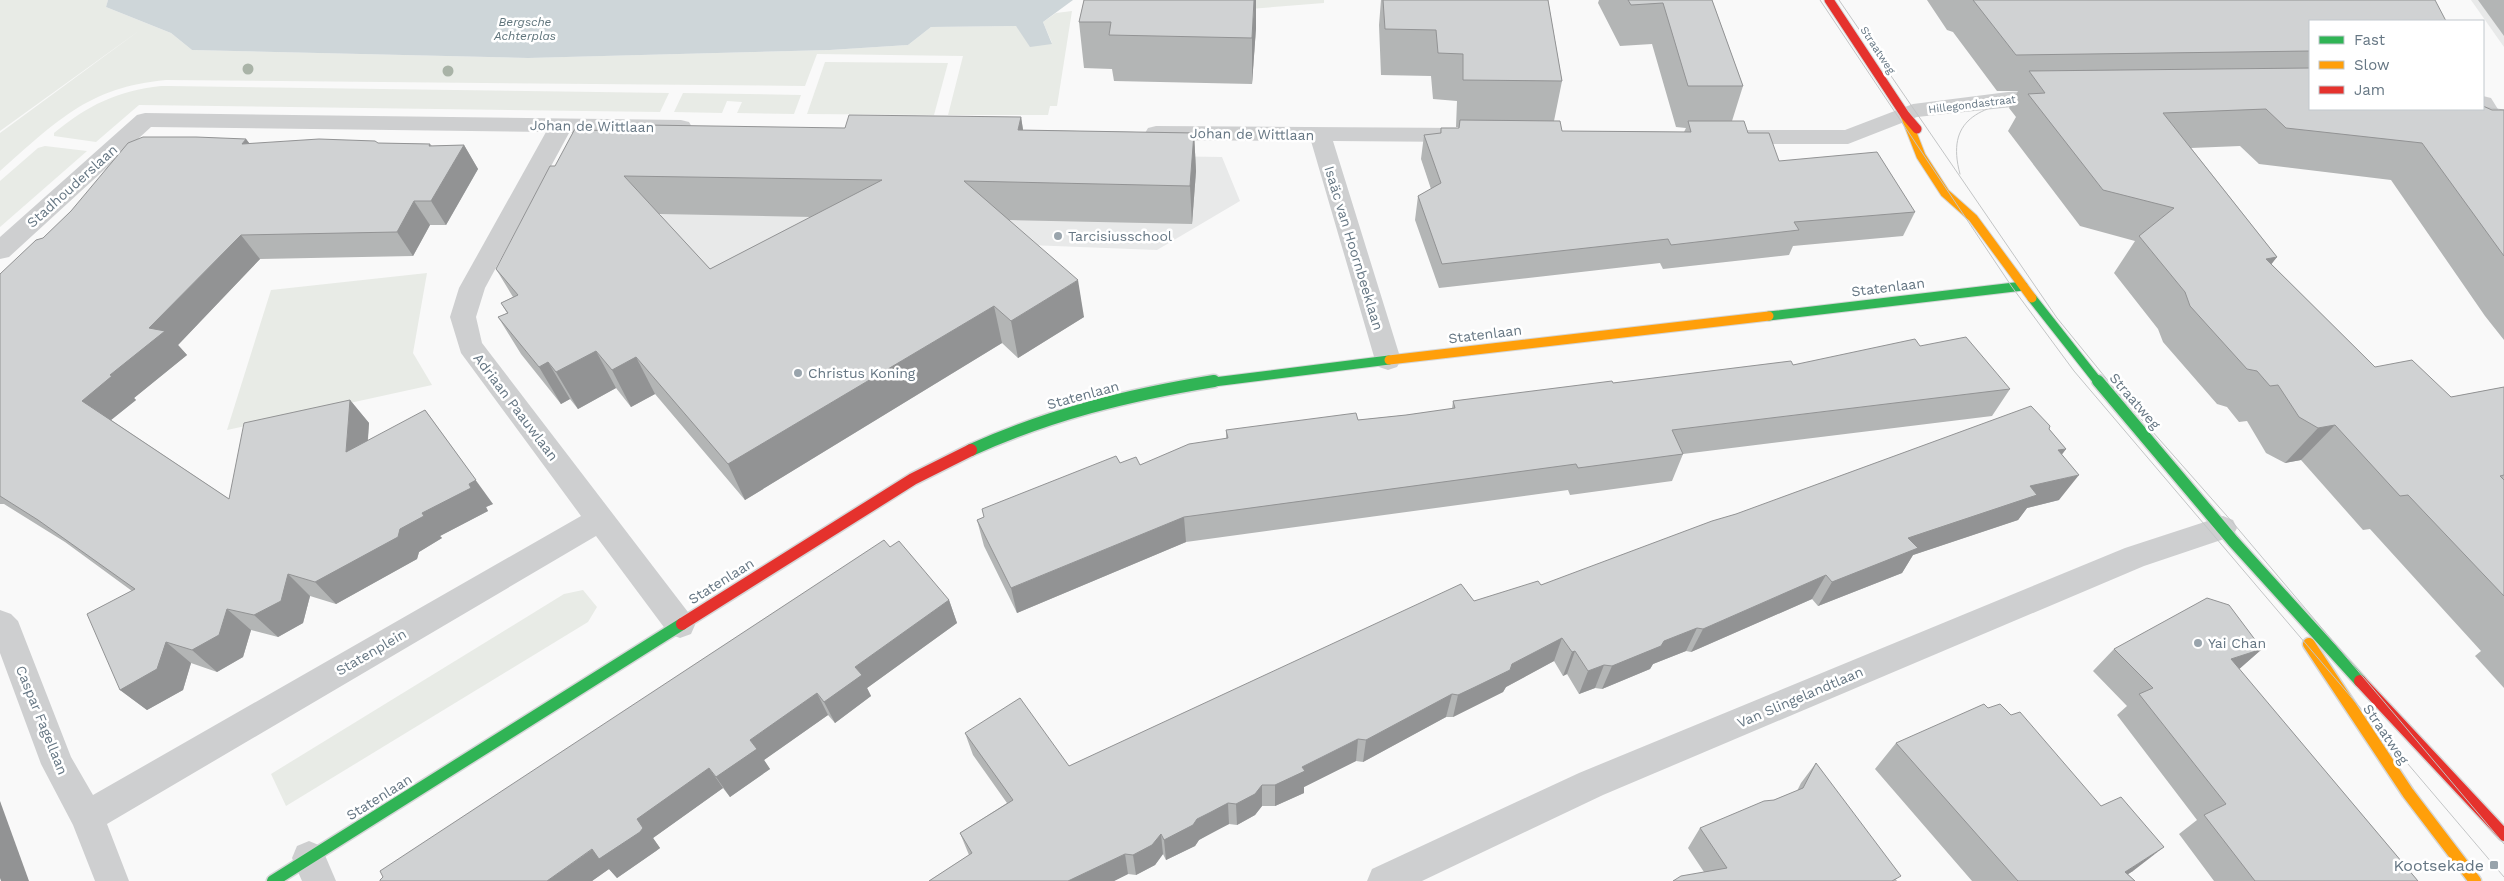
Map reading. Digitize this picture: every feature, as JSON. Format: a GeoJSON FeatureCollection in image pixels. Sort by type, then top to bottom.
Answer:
{"type":"FeatureCollection","features":[{"type":"Feature","properties":{"kind":"street","name":"Straatweg"},"geometry":{"type":"LineString","coordinates":[[1829,0],[1905,115],[1929,142]]}},
{"type":"Feature","properties":{"kind":"street","name":"Hillegondastraat"},"geometry":{"type":"LineString","coordinates":[[1905,115],[1913,111],[2008,99],[2068,97]]}},
{"type":"Feature","properties":{"kind":"street"},"geometry":{"type":"LineString","coordinates":[[2489,107],[2504,137]]}},
{"type":"Feature","properties":{"kind":"street","name":"Straatweg"},"geometry":{"type":"LineString","coordinates":[[1905,115],[1921,156],[1942,187],[1973,218],[2098,383],[2282,597],[2504,835]]}},
{"type":"Feature","properties":{"kind":"street"},"geometry":{"type":"LineString","coordinates":[[1709,136],[1848,137],[1905,115]]}},
{"type":"Feature","properties":{"kind":"street","name":"Johan de Wittlaan"},"geometry":{"type":"LineString","coordinates":[[145,120],[700,128]]}},
{"type":"Feature","properties":{"kind":"street","name":"Stadhouderslaan"},"geometry":{"type":"LineString","coordinates":[[0,251],[145,120]]}},
{"type":"Feature","properties":{"kind":"street","name":"Adriaan Paauwlaan"},"geometry":{"type":"LineString","coordinates":[[560,126],[472,288],[463,317],[470,346],[600,519]]}},
{"type":"Feature","properties":{"kind":"street","name":"Johan de Wittlaan"},"geometry":{"type":"LineString","coordinates":[[1140,133],[1480,135]]}},
{"type":"Feature","properties":{"kind":"street","name":"Isaäc van Hoornbeeklaan"},"geometry":{"type":"LineString","coordinates":[[1320,135],[1388,360]]}},
{"type":"Feature","properties":{"kind":"street","name":"Straatweg"},"geometry":{"type":"LineString","coordinates":[[1965,192],[1973,218]]}},
{"type":"Feature","properties":{"kind":"street","name":"Statenlaan"},"geometry":{"type":"LineString","coordinates":[[273,881],[314,869],[680,625],[913,479],[992,439],[1079,408],[1176,388],[1388,360],[2023,286]]}},
{"type":"Feature","properties":{"kind":"street"},"geometry":{"type":"LineString","coordinates":[[600,519],[680,625]]}},
{"type":"Feature","properties":{"kind":"street","name":"Statenplein"},"geometry":{"type":"LineString","coordinates":[[88,817],[600,519]]}},
{"type":"Feature","properties":{"kind":"street","name":"Van Slingelandtlaan"},"geometry":{"type":"LineString","coordinates":[[1384,881],[1591,784],[2135,557],[2224,528]]}},
{"type":"Feature","properties":{"kind":"street","name":"Straatweg"},"geometry":{"type":"LineString","coordinates":[[2282,597],[2313,652],[2408,793],[2474,881]]}},
{"type":"Feature","properties":{"kind":"street","name":"Caspar Fagellaan"},"geometry":{"type":"LineString","coordinates":[[0,623],[6,630],[57,764],[88,817]]}},
{"type":"Feature","properties":{"kind":"street"},"geometry":{"type":"LineString","coordinates":[[88,817],[112,881]]}},
{"type":"Feature","properties":{"kind":"shaded area"},"geometry":{"type":"Polygon","coordinates":[[[0,0],[108,0],[106,7],[171,33],[192,50],[527,58],[830,50],[908,45],[931,27],[1016,26],[1052,43],[1043,22],[1056,13],[1072,11],[1057,106],[1050,106],[1048,115],[948,115],[963,56],[817,54],[805,86],[166,80],[115,90],[94,99],[57,123],[0,171],[0,133],[140,30],[0,131],[0,0]]]}},
{"type":"Feature","properties":{"kind":"shaded area"},"geometry":{"type":"Polygon","coordinates":[[[1186,0],[1324,0],[1324,3],[1186,14],[1186,0]]]}},
{"type":"Feature","properties":{"kind":"shaded area"},"geometry":{"type":"Polygon","coordinates":[[[2471,0],[2504,0],[2504,47],[2471,0]]]}},
{"type":"Feature","properties":{"kind":"shaded area"},"geometry":{"type":"Polygon","coordinates":[[[825,62],[948,63],[934,115],[807,114],[825,62]]]}},
{"type":"Feature","properties":{"kind":"shaded area"},"geometry":{"type":"Polygon","coordinates":[[[161,86],[669,93],[660,112],[139,105],[96,142],[54,136],[54,133],[91,107],[130,92],[161,86]]]}},
{"type":"Feature","properties":{"kind":"shaded area"},"geometry":{"type":"Polygon","coordinates":[[[683,93],[801,95],[794,114],[737,113],[742,102],[727,101],[722,113],[674,112],[683,93]]]}},
{"type":"Feature","properties":{"kind":"shaded area"},"geometry":{"type":"Polygon","coordinates":[[[45,146],[87,151],[0,227],[0,181],[38,148],[45,146]]]}},
{"type":"Feature","properties":{"kind":"shaded area","name":"Tarcisiusschool"},"geometry":{"type":"Polygon","coordinates":[[[660,148],[1222,157],[1240,201],[1157,250],[1001,244],[620,308],[661,214],[654,194],[660,148]]]}},
{"type":"Feature","properties":{"kind":"shaded area"},"geometry":{"type":"Polygon","coordinates":[[[427,273],[413,353],[432,385],[227,430],[271,290],[427,273]]]}},
{"type":"Feature","properties":{"kind":"shaded area"},"geometry":{"type":"Polygon","coordinates":[[[583,590],[597,607],[588,622],[286,806],[271,774],[564,594],[583,590]]]}},
{"type":"Feature","properties":{"kind":"water","name":"Bergsche Achterplas"},"geometry":{"type":"Polygon","coordinates":[[[108,0],[1073,0],[1043,22],[1052,44],[1030,47],[1016,26],[931,27],[908,45],[830,50],[528,58],[192,50],[171,33],[106,7],[108,0]]]}},
{"type":"Feature","properties":{"kind":"building"},"geometry":{"type":"Polygon","coordinates":[[[1084,0],[1254,0],[1252,38],[1109,35],[1111,22],[1079,22],[1084,0]]]}},
{"type":"Feature","properties":{"kind":"building"},"geometry":{"type":"Polygon","coordinates":[[[1383,0],[1548,0],[1562,81],[1463,80],[1463,54],[1438,53],[1436,30],[1385,29],[1383,0]]]}},
{"type":"Feature","properties":{"kind":"building"},"geometry":{"type":"Polygon","coordinates":[[[1628,0],[1712,0],[1743,86],[1688,86],[1663,3],[1631,5],[1628,0]]]}},
{"type":"Feature","properties":{"kind":"building"},"geometry":{"type":"Polygon","coordinates":[[[1973,0],[2435,0],[2445,20],[2309,20],[2309,51],[2016,55],[1973,0]]]}},
{"type":"Feature","properties":{"kind":"building"},"geometry":{"type":"Polygon","coordinates":[[[2309,68],[2309,110],[2484,110],[2484,106],[2492,110],[2504,110],[2504,256],[2422,143],[2286,128],[2266,109],[2163,113],[2277,257],[2266,259],[2375,367],[2412,360],[2451,397],[2504,387],[2504,475],[2500,476],[2504,480],[2504,596],[2408,495],[2400,496],[2335,425],[2318,428],[2299,417],[2278,385],[2270,386],[2257,371],[2247,369],[2190,306],[2185,292],[2139,236],[2174,208],[2103,190],[2028,94],[2045,93],[2029,71],[2309,68]]]}},
{"type":"Feature","properties":{"kind":"building"},"geometry":{"type":"Polygon","coordinates":[[[849,115],[1021,117],[1018,130],[1194,133],[1190,186],[964,181],[1078,280],[1011,321],[994,306],[728,464],[636,357],[612,370],[596,351],[556,372],[548,362],[539,367],[498,317],[508,313],[501,303],[518,295],[496,269],[550,166],[555,166],[577,125],[581,130],[642,131],[645,125],[845,128],[849,115]],[[624,176],[710,269],[882,180],[624,176]]]}},
{"type":"Feature","properties":{"kind":"building"},"geometry":{"type":"Polygon","coordinates":[[[1460,120],[1560,121],[1562,131],[1691,132],[1688,121],[1744,121],[1748,133],[1769,133],[1779,161],[1877,152],[1915,212],[1794,222],[1799,230],[1671,245],[1668,239],[1442,264],[1418,196],[1441,183],[1424,135],[1441,133],[1441,128],[1459,128],[1460,120]]]}},
{"type":"Feature","properties":{"kind":"building"},"geometry":{"type":"Polygon","coordinates":[[[143,137],[246,139],[242,144],[319,139],[430,144],[429,146],[464,145],[431,201],[414,201],[397,232],[241,235],[149,328],[165,331],[110,375],[112,376],[82,401],[229,499],[244,423],[350,400],[346,452],[425,410],[476,480],[469,484],[471,488],[422,513],[424,516],[400,529],[398,537],[315,582],[288,574],[281,601],[254,615],[227,609],[219,635],[192,650],[166,642],[157,669],[120,690],[87,614],[135,589],[38,520],[0,496],[0,274],[36,240],[43,238],[71,211],[128,143],[143,137]]]}},
{"type":"Feature","properties":{"kind":"building"},"geometry":{"type":"Polygon","coordinates":[[[1966,337],[2010,389],[1672,430],[1683,454],[1578,468],[1576,464],[1184,517],[1011,588],[977,520],[984,517],[982,509],[1116,456],[1120,463],[1136,457],[1140,465],[1189,444],[1228,438],[1226,430],[1356,413],[1358,420],[1406,415],[1455,408],[1453,401],[1791,361],[1793,365],[1915,339],[1920,346],[1966,337]]]}},
{"type":"Feature","properties":{"kind":"building"},"geometry":{"type":"Polygon","coordinates":[[[2031,406],[2050,426],[2049,429],[2066,449],[2058,450],[2079,475],[2030,486],[2037,495],[1908,538],[1918,548],[1832,582],[1826,575],[1703,629],[1697,628],[1664,641],[1661,646],[1612,666],[1604,665],[1588,671],[1575,651],[1572,652],[1562,638],[1512,664],[1510,670],[1458,695],[1452,694],[1366,740],[1358,739],[1302,767],[1305,771],[1275,785],[1262,785],[1255,794],[1236,804],[1228,803],[1197,819],[1193,825],[1164,840],[1161,834],[1152,845],[1133,855],[1125,854],[1068,881],[929,881],[972,853],[960,833],[1013,800],[965,733],[1020,698],[1069,766],[1461,584],[1474,601],[1538,581],[1541,585],[2031,406]]]}},
{"type":"Feature","properties":{"kind":"building"},"geometry":{"type":"Polygon","coordinates":[[[884,540],[890,547],[899,541],[949,600],[855,667],[862,675],[824,702],[817,693],[750,740],[757,749],[716,777],[709,768],[637,819],[643,828],[640,832],[599,859],[592,849],[547,881],[380,881],[383,877],[380,871],[884,540]]]}},
{"type":"Feature","properties":{"kind":"building"},"geometry":{"type":"Polygon","coordinates":[[[2207,598],[2229,605],[2262,649],[2231,659],[2418,881],[2255,881],[2204,815],[2226,804],[2139,694],[2153,688],[2114,649],[2207,598]]]}},
{"type":"Feature","properties":{"kind":"building"},"geometry":{"type":"Polygon","coordinates":[[[1984,704],[1988,708],[2000,704],[2011,715],[2020,712],[2101,806],[2121,797],[2164,847],[2125,872],[2135,881],[2018,881],[1896,743],[1984,704]]]}},
{"type":"Feature","properties":{"kind":"building"},"geometry":{"type":"Polygon","coordinates":[[[1816,763],[1901,876],[1892,881],[1673,881],[1681,876],[1727,868],[1700,828],[1764,801],[1774,800],[1803,788],[1816,763]]]}},
{"type":"Feature","properties":{"kind":"tram line"},"geometry":{"type":"LineString","coordinates":[[1820,0],[2012,287],[2074,371],[2504,877]]}},
{"type":"Feature","properties":{"kind":"tram line"},"geometry":{"type":"LineString","coordinates":[[1839,0],[2057,318],[2114,388],[2234,524],[2504,844]]}},
{"type":"Feature","properties":{"kind":"tram line"},"geometry":{"type":"LineString","coordinates":[[1960,174],[1957,155],[1958,140],[1962,128],[1970,119],[1995,106],[2027,99]]}},
{"type":"Feature","properties":{"kind":"tram line"},"geometry":{"type":"LineString","coordinates":[[2484,107],[2504,110]]}},
{"type":"Feature","properties":{"kind":"traffic: fast"},"geometry":{"type":"LineString","coordinates":[[1769,316],[2023,286]]}},
{"type":"Feature","properties":{"kind":"traffic: fast"},"geometry":{"type":"LineString","coordinates":[[2032,298],[2111,397],[2192,493],[2360,681]]}},
{"type":"Feature","properties":{"kind":"traffic: fast"},"geometry":{"type":"LineString","coordinates":[[971,450],[1019,428],[1070,411],[1122,398],[1229,379],[1389,360]]}},
{"type":"Feature","properties":{"kind":"traffic: fast"},"geometry":{"type":"LineString","coordinates":[[273,881],[682,624]]}},
{"type":"Feature","properties":{"kind":"traffic: slow"},"geometry":{"type":"LineString","coordinates":[[1905,115],[1921,156],[1945,193],[1973,218],[2032,298]]}},
{"type":"Feature","properties":{"kind":"traffic: slow"},"geometry":{"type":"LineString","coordinates":[[1389,360],[1769,316]]}},
{"type":"Feature","properties":{"kind":"traffic: slow"},"geometry":{"type":"LineString","coordinates":[[2309,644],[2408,793],[2475,881]]}},
{"type":"Feature","properties":{"kind":"traffic: jam"},"geometry":{"type":"LineString","coordinates":[[1829,0],[1905,115],[1917,129]]}},
{"type":"Feature","properties":{"kind":"traffic: jam"},"geometry":{"type":"LineString","coordinates":[[682,624],[913,479],[971,450]]}},
{"type":"Feature","properties":{"kind":"traffic: jam"},"geometry":{"type":"LineString","coordinates":[[2360,681],[2504,835]]}},
{"type":"Feature","properties":{"kind":"place","name":"Tarcisiusschool"},"geometry":{"type":"Point","coordinates":[1058,236]}},
{"type":"Feature","properties":{"kind":"place","name":"Christus Koning"},"geometry":{"type":"Point","coordinates":[798,373]}},
{"type":"Feature","properties":{"kind":"place","name":"Yai Chan"},"geometry":{"type":"Point","coordinates":[2198,643]}},
{"type":"Feature","properties":{"kind":"place","name":"Kootsekade"},"geometry":{"type":"Point","coordinates":[2494,865]}}]}
